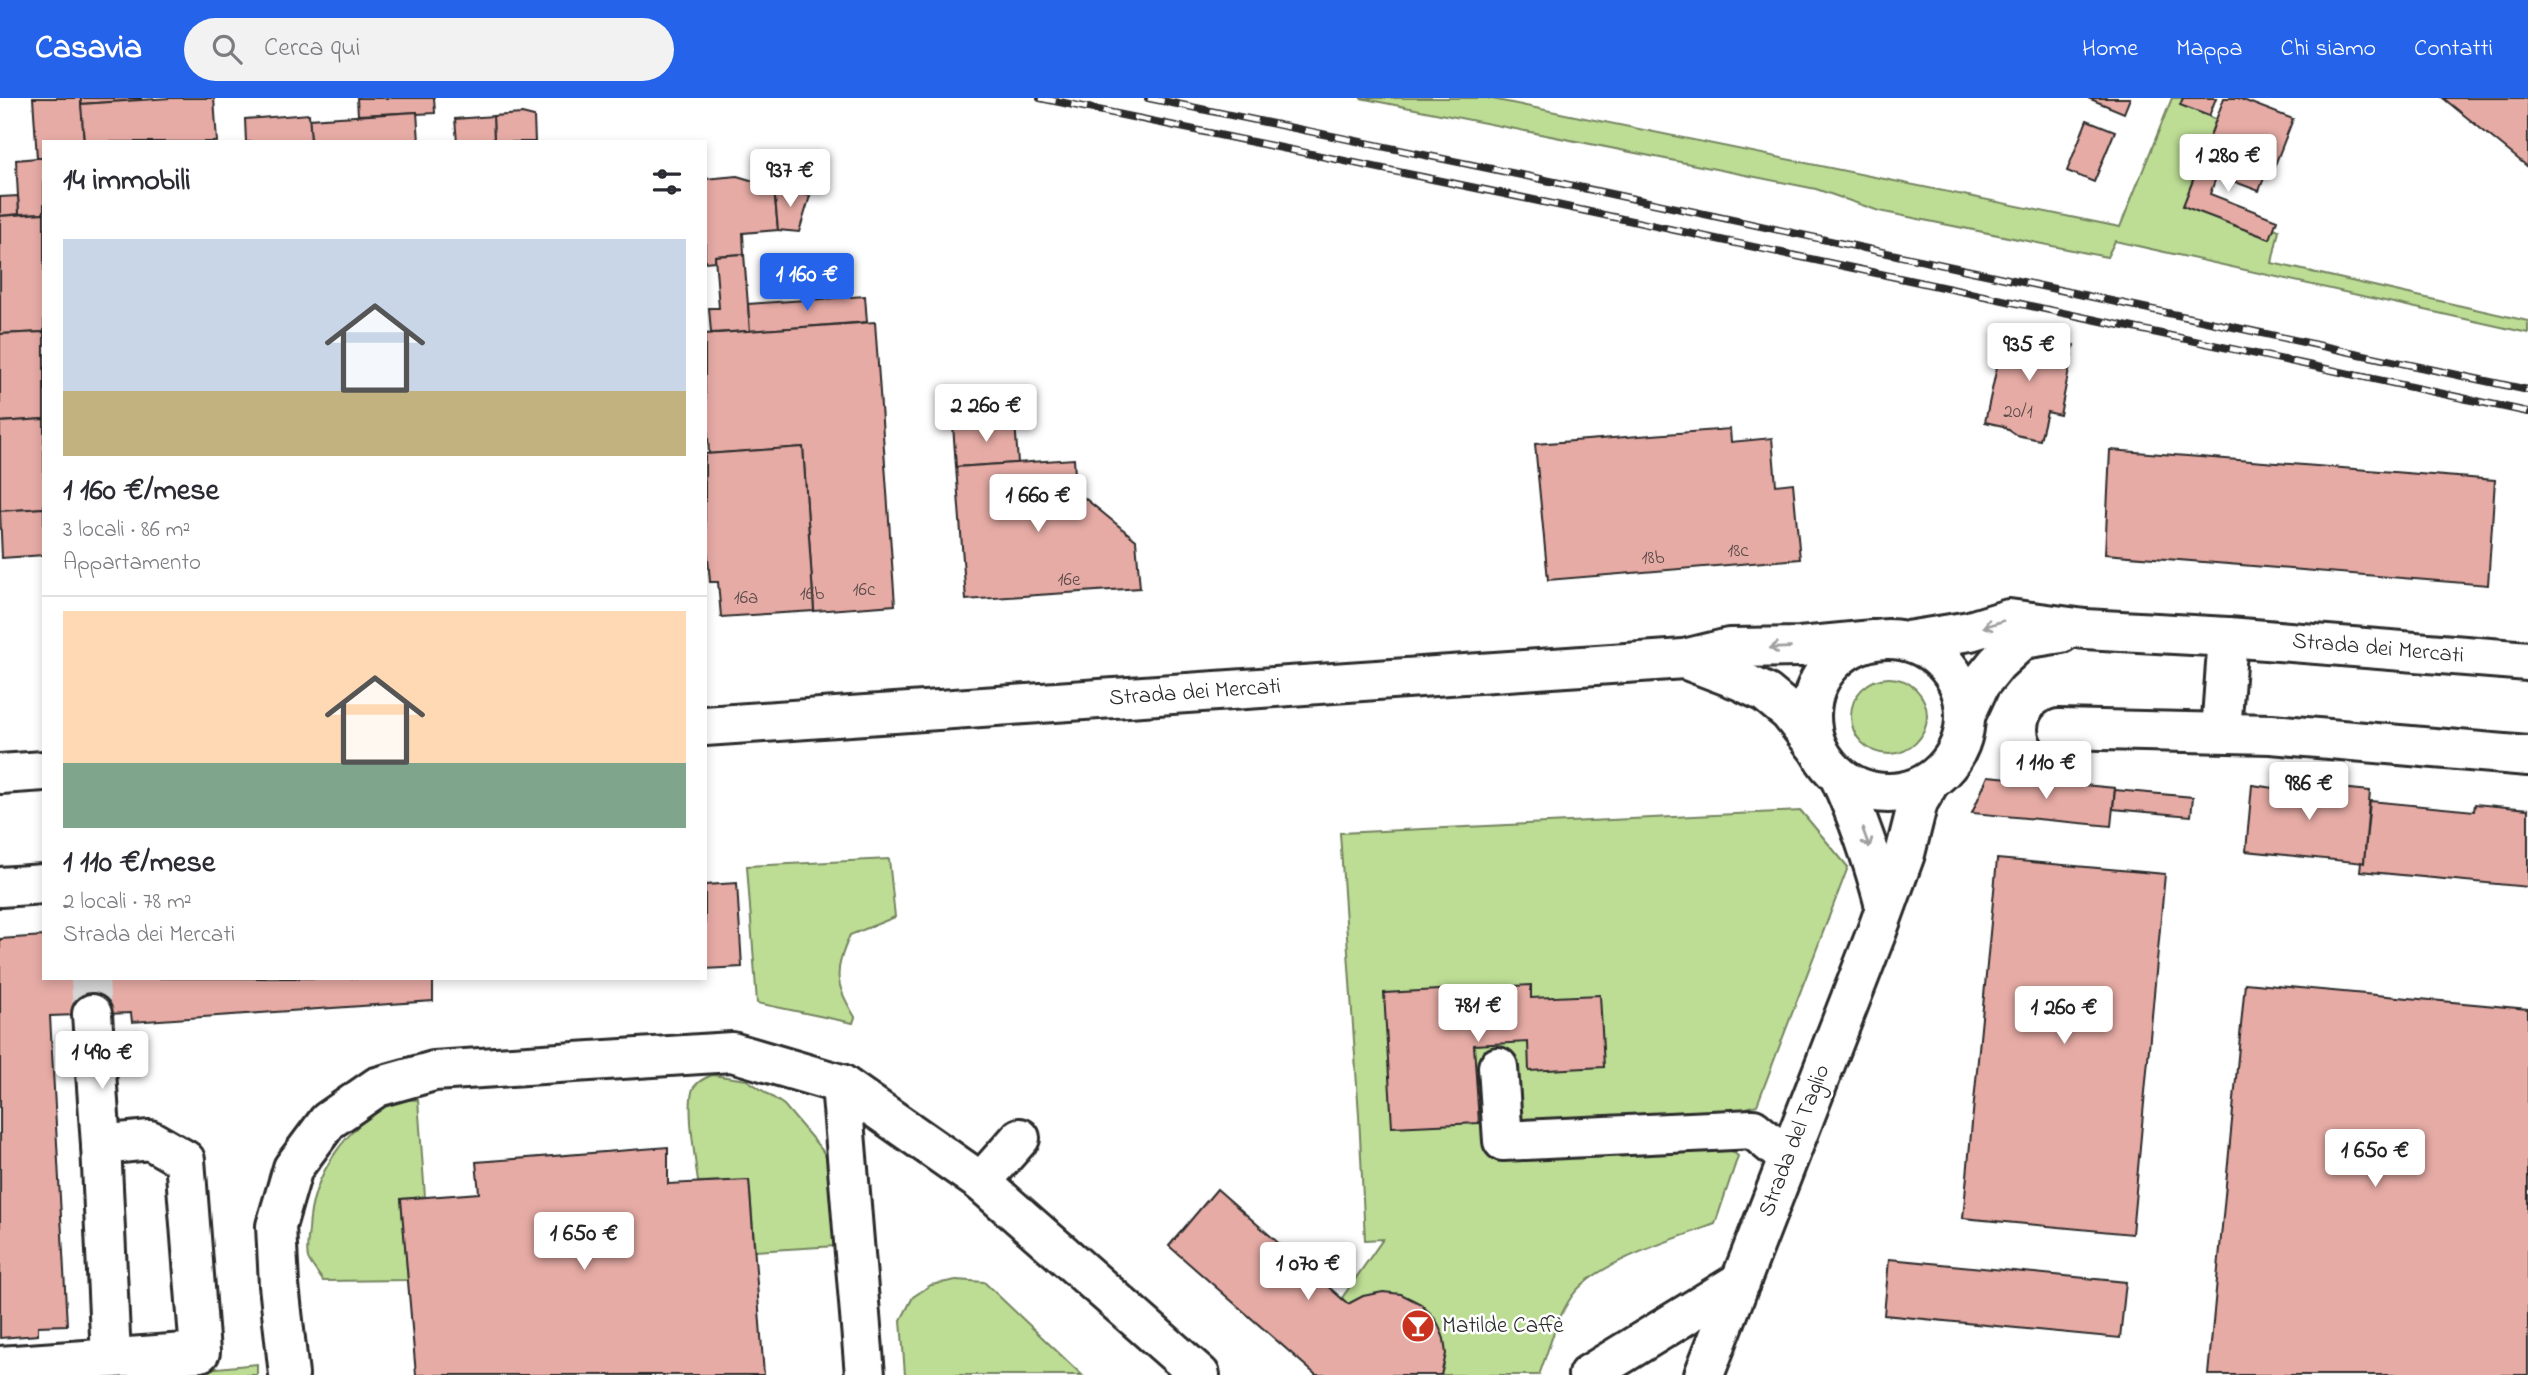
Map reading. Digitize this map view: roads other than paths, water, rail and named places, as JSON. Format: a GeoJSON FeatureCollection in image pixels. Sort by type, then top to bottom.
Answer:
{"type":"FeatureCollection","features":[{"type":"Feature","properties":{"kind":"street","name":"Strada dei Mercati"},"geometry":{"type":"LineString","coordinates":[[707,726],[1684,659],[1729,648],[1800,647],[1969,631],[2009,619],[2085,629],[2228,637],[2528,661]]}},
{"type":"Feature","properties":{"kind":"street","name":"Strada dei Mercati"},"geometry":{"type":"LineString","coordinates":[[1966,714],[1980,684],[1997,663],[2023,639],[2085,629]]}},
{"type":"Feature","properties":{"kind":"street"},"geometry":{"type":"LineString","coordinates":[[2221,732],[2228,637]]}},
{"type":"Feature","properties":{"kind":"street","name":"Strada dei Mercati"},"geometry":{"type":"LineString","coordinates":[[1684,659],[1766,693],[1789,712],[1828,763],[1855,786],[1873,792],[1902,792],[1929,783],[1945,770],[1957,753],[1964,734],[1966,714],[1963,695],[1955,676],[1942,660],[1926,649],[1890,640],[1857,645],[1841,654],[1828,666],[1819,681],[1810,716],[1812,733],[1828,763]]}},
{"type":"Feature","properties":{"kind":"street"},"geometry":{"type":"LineString","coordinates":[[2059,729],[2271,734],[2528,756]]}},
{"type":"Feature","properties":{"kind":"street"},"geometry":{"type":"LineString","coordinates":[[1828,763],[1858,817],[1885,906]]}},
{"type":"Feature","properties":{"kind":"street"},"geometry":{"type":"LineString","coordinates":[[0,774],[42,771]]}},
{"type":"Feature","properties":{"kind":"street","name":"Strada del Taglio"},"geometry":{"type":"LineString","coordinates":[[1704,1375],[1905,854],[1918,802],[1929,783]]}},
{"type":"Feature","properties":{"kind":"street"},"geometry":{"type":"LineString","coordinates":[[0,887],[42,884]]}},
{"type":"Feature","properties":{"kind":"street"},"geometry":{"type":"LineString","coordinates":[[92,1014],[102,1145],[111,1357]]}},
{"type":"Feature","properties":{"kind":"street"},"geometry":{"type":"LineString","coordinates":[[289,1375],[279,1285],[276,1226],[293,1168],[328,1121],[377,1087],[434,1071],[732,1052],[841,1084],[981,1182],[1200,1375]]}},
{"type":"Feature","properties":{"kind":"street"},"geometry":{"type":"LineString","coordinates":[[1498,1067],[1503,1141],[1753,1129],[1788,1158]]}},
{"type":"Feature","properties":{"kind":"street"},"geometry":{"type":"LineString","coordinates":[[841,1084],[865,1375]]}},
{"type":"Feature","properties":{"kind":"street"},"geometry":{"type":"LineString","coordinates":[[981,1182],[1020,1138]]}},
{"type":"Feature","properties":{"kind":"street"},"geometry":{"type":"LineString","coordinates":[[0,1366],[200,1352],[185,1160],[150,1140],[102,1145]]}},
{"type":"Feature","properties":{"kind":"street"},"geometry":{"type":"LineString","coordinates":[[1588,1375],[1741,1281]]}},
{"type":"Feature","properties":{"kind":"tunnel"},"geometry":{"type":"LineString","coordinates":[[90,980],[92,1014]]}},
{"type":"Feature","properties":{"kind":"railway"},"geometry":{"type":"LineString","coordinates":[[1040,98],[1529,199],[2528,412]]}},
{"type":"Feature","properties":{"kind":"railway"},"geometry":{"type":"LineString","coordinates":[[1148,98],[2528,390]]}},
{"type":"Feature","properties":{"kind":"place","name":"Matilde Caffè"},"geometry":{"type":"Point","coordinates":[1418,1326]}}]}
